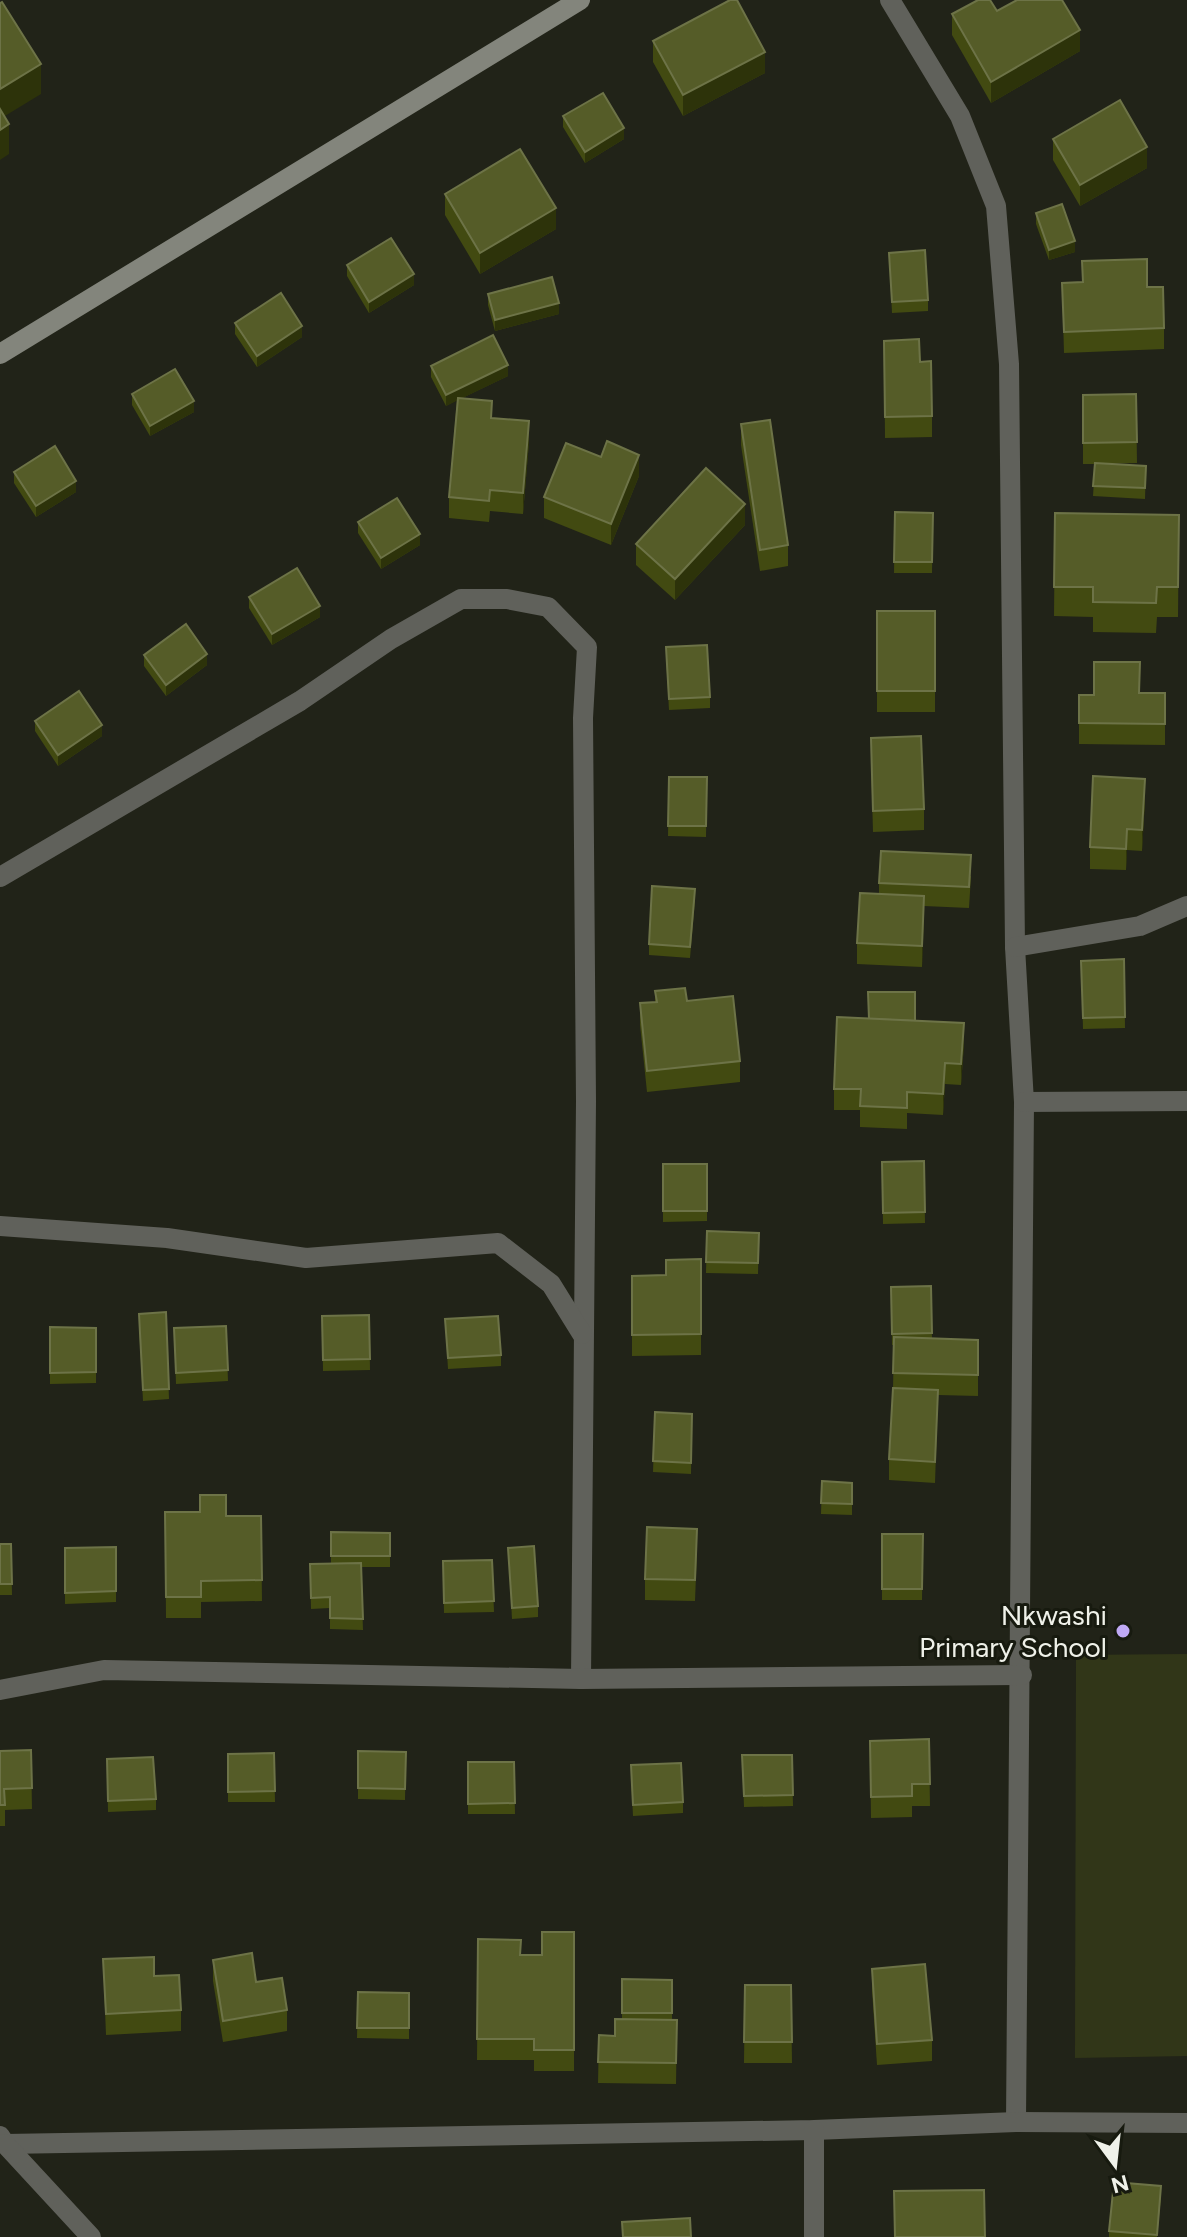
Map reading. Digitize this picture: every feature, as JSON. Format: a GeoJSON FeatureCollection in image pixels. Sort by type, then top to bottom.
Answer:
{"type":"FeatureCollection","features":[{"type":"Feature","properties":{"kind":"street"},"geometry":{"type":"LineString","coordinates":[[0,354],[580,0]]}},
{"type":"Feature","properties":{"kind":"street"},"geometry":{"type":"LineString","coordinates":[[890,0],[960,116],[996,206],[1009,364],[1015,947],[1024,1102],[1022,1675],[1016,2122]]}},
{"type":"Feature","properties":{"kind":"street"},"geometry":{"type":"LineString","coordinates":[[0,877],[300,701],[391,639],[461,599],[507,599],[548,607],[587,647],[583,718],[581,1679]]}},
{"type":"Feature","properties":{"kind":"street"},"geometry":{"type":"LineString","coordinates":[[1015,947],[1140,926],[1187,906]]}},
{"type":"Feature","properties":{"kind":"street"},"geometry":{"type":"LineString","coordinates":[[1024,1102],[1187,1101]]}},
{"type":"Feature","properties":{"kind":"street"},"geometry":{"type":"LineString","coordinates":[[0,1226],[167,1238],[306,1258],[498,1243],[551,1284],[584,1338]]}},
{"type":"Feature","properties":{"kind":"street"},"geometry":{"type":"LineString","coordinates":[[0,1690],[104,1670],[581,1679],[1022,1675]]}},
{"type":"Feature","properties":{"kind":"street"},"geometry":{"type":"LineString","coordinates":[[2,2140],[814,2130],[1016,2122],[1187,2123]]}},
{"type":"Feature","properties":{"kind":"street"},"geometry":{"type":"LineString","coordinates":[[814,2130],[814,2237]]}},
{"type":"Feature","properties":{"kind":"street"},"geometry":{"type":"LineString","coordinates":[[2,2140],[91,2237]]}},
{"type":"Feature","properties":{"kind":"green space"},"geometry":{"type":"Polygon","coordinates":[[[1187,1654],[1187,2056],[1075,2058],[1076,1655],[1187,1654]]]}},
{"type":"Feature","properties":{"kind":"building"},"geometry":{"type":"Polygon","coordinates":[[[730,0],[737,0],[765,52],[683,95],[653,41],[730,0]]]}},
{"type":"Feature","properties":{"kind":"building"},"geometry":{"type":"Polygon","coordinates":[[[978,0],[990,0],[997,11],[1017,0],[1062,0],[1080,30],[991,82],[952,14],[978,0]]]}},
{"type":"Feature","properties":{"kind":"building"},"geometry":{"type":"Polygon","coordinates":[[[0,3],[41,64],[0,89],[0,3]]]}},
{"type":"Feature","properties":{"kind":"building"},"geometry":{"type":"Polygon","coordinates":[[[603,93],[624,128],[585,152],[563,116],[603,93]]]}},
{"type":"Feature","properties":{"kind":"building"},"geometry":{"type":"Polygon","coordinates":[[[1120,100],[1147,147],[1080,185],[1053,139],[1120,100]]]}},
{"type":"Feature","properties":{"kind":"building"},"geometry":{"type":"Polygon","coordinates":[[[0,109],[9,124],[0,130],[0,109]]]}},
{"type":"Feature","properties":{"kind":"building"},"geometry":{"type":"Polygon","coordinates":[[[520,149],[556,208],[480,253],[445,194],[520,149]]]}},
{"type":"Feature","properties":{"kind":"building"},"geometry":{"type":"Polygon","coordinates":[[[1062,204],[1075,241],[1049,250],[1036,213],[1062,204]]]}},
{"type":"Feature","properties":{"kind":"building"},"geometry":{"type":"Polygon","coordinates":[[[391,238],[414,274],[369,302],[347,265],[391,238]]]}},
{"type":"Feature","properties":{"kind":"building"},"geometry":{"type":"Polygon","coordinates":[[[925,250],[928,300],[892,302],[889,253],[925,250]]]}},
{"type":"Feature","properties":{"kind":"building"},"geometry":{"type":"Polygon","coordinates":[[[1147,259],[1147,287],[1163,287],[1164,328],[1064,332],[1062,283],[1083,282],[1082,261],[1147,259]]]}},
{"type":"Feature","properties":{"kind":"building"},"geometry":{"type":"Polygon","coordinates":[[[552,277],[559,303],[495,320],[488,294],[552,277]]]}},
{"type":"Feature","properties":{"kind":"building"},"geometry":{"type":"Polygon","coordinates":[[[281,293],[302,326],[257,356],[235,323],[281,293]]]}},
{"type":"Feature","properties":{"kind":"building"},"geometry":{"type":"Polygon","coordinates":[[[493,335],[508,365],[446,395],[431,366],[493,335]]]}},
{"type":"Feature","properties":{"kind":"building"},"geometry":{"type":"Polygon","coordinates":[[[919,339],[920,362],[931,361],[932,416],[885,417],[884,341],[919,339]]]}},
{"type":"Feature","properties":{"kind":"building"},"geometry":{"type":"Polygon","coordinates":[[[175,369],[194,401],[150,426],[132,394],[175,369]]]}},
{"type":"Feature","properties":{"kind":"building"},"geometry":{"type":"Polygon","coordinates":[[[1136,394],[1137,442],[1083,443],[1083,395],[1136,394]]]}},
{"type":"Feature","properties":{"kind":"building"},"geometry":{"type":"Polygon","coordinates":[[[458,398],[492,401],[491,418],[529,421],[523,493],[490,490],[489,501],[449,497],[458,398]]]}},
{"type":"Feature","properties":{"kind":"building"},"geometry":{"type":"Polygon","coordinates":[[[770,420],[788,545],[760,550],[741,424],[770,420]]]}},
{"type":"Feature","properties":{"kind":"building"},"geometry":{"type":"Polygon","coordinates":[[[607,441],[639,455],[611,524],[544,497],[566,443],[601,457],[607,441]]]}},
{"type":"Feature","properties":{"kind":"building"},"geometry":{"type":"Polygon","coordinates":[[[55,446],[76,481],[36,506],[14,472],[55,446]]]}},
{"type":"Feature","properties":{"kind":"building"},"geometry":{"type":"Polygon","coordinates":[[[1095,463],[1146,466],[1145,488],[1093,486],[1095,463]]]}},
{"type":"Feature","properties":{"kind":"building"},"geometry":{"type":"Polygon","coordinates":[[[706,468],[745,504],[675,579],[636,544],[706,468]]]}},
{"type":"Feature","properties":{"kind":"building"},"geometry":{"type":"Polygon","coordinates":[[[397,498],[420,534],[381,558],[358,522],[397,498]]]}},
{"type":"Feature","properties":{"kind":"building"},"geometry":{"type":"Polygon","coordinates":[[[895,512],[933,513],[932,562],[894,562],[895,512]]]}},
{"type":"Feature","properties":{"kind":"building"},"geometry":{"type":"Polygon","coordinates":[[[1055,513],[1179,515],[1178,587],[1157,587],[1156,603],[1093,602],[1093,587],[1054,587],[1055,513]]]}},
{"type":"Feature","properties":{"kind":"building"},"geometry":{"type":"Polygon","coordinates":[[[297,568],[320,606],[272,634],[249,597],[297,568]]]}},
{"type":"Feature","properties":{"kind":"building"},"geometry":{"type":"Polygon","coordinates":[[[877,611],[935,611],[935,691],[877,691],[877,611]]]}},
{"type":"Feature","properties":{"kind":"building"},"geometry":{"type":"Polygon","coordinates":[[[186,624],[207,654],[166,685],[144,655],[186,624]]]}},
{"type":"Feature","properties":{"kind":"building"},"geometry":{"type":"Polygon","coordinates":[[[707,645],[710,697],[669,699],[666,647],[707,645]]]}},
{"type":"Feature","properties":{"kind":"building"},"geometry":{"type":"Polygon","coordinates":[[[1094,662],[1140,662],[1139,693],[1165,693],[1165,724],[1079,723],[1079,695],[1094,695],[1094,662]]]}},
{"type":"Feature","properties":{"kind":"building"},"geometry":{"type":"Polygon","coordinates":[[[79,691],[102,725],[58,755],[35,721],[79,691]]]}},
{"type":"Feature","properties":{"kind":"building"},"geometry":{"type":"Polygon","coordinates":[[[921,736],[924,809],[873,811],[871,738],[921,736]]]}},
{"type":"Feature","properties":{"kind":"building"},"geometry":{"type":"Polygon","coordinates":[[[1093,776],[1145,779],[1142,830],[1127,829],[1126,849],[1090,847],[1093,776]]]}},
{"type":"Feature","properties":{"kind":"building"},"geometry":{"type":"Polygon","coordinates":[[[669,777],[707,777],[706,826],[668,826],[669,777]]]}},
{"type":"Feature","properties":{"kind":"building"},"geometry":{"type":"Polygon","coordinates":[[[881,851],[971,855],[969,887],[879,883],[881,851]]]}},
{"type":"Feature","properties":{"kind":"building"},"geometry":{"type":"Polygon","coordinates":[[[652,886],[695,889],[690,947],[649,944],[652,886]]]}},
{"type":"Feature","properties":{"kind":"building"},"geometry":{"type":"Polygon","coordinates":[[[860,893],[924,896],[922,946],[857,943],[860,893]]]}},
{"type":"Feature","properties":{"kind":"building"},"geometry":{"type":"Polygon","coordinates":[[[1124,959],[1125,1017],[1083,1018],[1081,961],[1124,959]]]}},
{"type":"Feature","properties":{"kind":"building"},"geometry":{"type":"Polygon","coordinates":[[[685,988],[687,1001],[733,996],[740,1061],[647,1071],[640,1003],[657,1002],[655,991],[685,988]]]}},
{"type":"Feature","properties":{"kind":"building"},"geometry":{"type":"Polygon","coordinates":[[[868,992],[915,992],[915,1021],[869,1019],[868,992]]]}},
{"type":"Feature","properties":{"kind":"building"},"geometry":{"type":"Polygon","coordinates":[[[837,1017],[964,1023],[961,1064],[945,1063],[943,1094],[907,1092],[907,1108],[860,1106],[861,1089],[834,1089],[837,1017]]]}},
{"type":"Feature","properties":{"kind":"building"},"geometry":{"type":"Polygon","coordinates":[[[924,1161],[925,1212],[883,1213],[882,1162],[924,1161]]]}},
{"type":"Feature","properties":{"kind":"building"},"geometry":{"type":"Polygon","coordinates":[[[663,1164],[707,1164],[707,1211],[663,1211],[663,1164]]]}},
{"type":"Feature","properties":{"kind":"building"},"geometry":{"type":"Polygon","coordinates":[[[707,1231],[759,1233],[758,1263],[706,1262],[707,1231]]]}},
{"type":"Feature","properties":{"kind":"building"},"geometry":{"type":"Polygon","coordinates":[[[701,1259],[701,1334],[632,1335],[632,1276],[666,1275],[666,1260],[701,1259]]]}},
{"type":"Feature","properties":{"kind":"building"},"geometry":{"type":"Polygon","coordinates":[[[931,1286],[932,1333],[892,1334],[891,1287],[931,1286]]]}},
{"type":"Feature","properties":{"kind":"building"},"geometry":{"type":"Polygon","coordinates":[[[166,1312],[169,1389],[143,1390],[139,1314],[166,1312]]]}},
{"type":"Feature","properties":{"kind":"building"},"geometry":{"type":"Polygon","coordinates":[[[369,1315],[370,1359],[323,1360],[322,1316],[369,1315]]]}},
{"type":"Feature","properties":{"kind":"building"},"geometry":{"type":"Polygon","coordinates":[[[498,1316],[501,1355],[448,1358],[445,1319],[498,1316]]]}},
{"type":"Feature","properties":{"kind":"building"},"geometry":{"type":"Polygon","coordinates":[[[226,1326],[228,1370],[176,1373],[174,1328],[226,1326]]]}},
{"type":"Feature","properties":{"kind":"building"},"geometry":{"type":"Polygon","coordinates":[[[50,1327],[96,1328],[96,1372],[50,1373],[50,1327]]]}},
{"type":"Feature","properties":{"kind":"building"},"geometry":{"type":"Polygon","coordinates":[[[894,1337],[978,1340],[978,1375],[893,1373],[894,1337]]]}},
{"type":"Feature","properties":{"kind":"building"},"geometry":{"type":"Polygon","coordinates":[[[893,1388],[938,1390],[935,1462],[889,1459],[893,1388]]]}},
{"type":"Feature","properties":{"kind":"building"},"geometry":{"type":"Polygon","coordinates":[[[655,1412],[692,1414],[691,1463],[653,1461],[655,1412]]]}},
{"type":"Feature","properties":{"kind":"building"},"geometry":{"type":"Polygon","coordinates":[[[822,1481],[852,1483],[852,1504],[821,1503],[822,1481]]]}},
{"type":"Feature","properties":{"kind":"building"},"geometry":{"type":"Polygon","coordinates":[[[200,1495],[226,1495],[226,1516],[261,1516],[262,1580],[201,1581],[201,1597],[166,1597],[165,1512],[200,1512],[200,1495]]]}},
{"type":"Feature","properties":{"kind":"building"},"geometry":{"type":"Polygon","coordinates":[[[647,1527],[697,1529],[695,1580],[645,1579],[647,1527]]]}},
{"type":"Feature","properties":{"kind":"building"},"geometry":{"type":"Polygon","coordinates":[[[331,1532],[390,1533],[390,1556],[331,1556],[331,1532]]]}},
{"type":"Feature","properties":{"kind":"building"},"geometry":{"type":"Polygon","coordinates":[[[882,1534],[923,1534],[922,1589],[882,1589],[882,1534]]]}},
{"type":"Feature","properties":{"kind":"building"},"geometry":{"type":"Polygon","coordinates":[[[0,1544],[11,1544],[12,1584],[0,1584],[0,1544]]]}},
{"type":"Feature","properties":{"kind":"building"},"geometry":{"type":"Polygon","coordinates":[[[534,1546],[538,1606],[512,1608],[508,1548],[534,1546]]]}},
{"type":"Feature","properties":{"kind":"building"},"geometry":{"type":"Polygon","coordinates":[[[116,1547],[116,1591],[65,1593],[65,1548],[116,1547]]]}},
{"type":"Feature","properties":{"kind":"building"},"geometry":{"type":"Polygon","coordinates":[[[492,1560],[494,1601],[444,1603],[443,1561],[492,1560]]]}},
{"type":"Feature","properties":{"kind":"building"},"geometry":{"type":"Polygon","coordinates":[[[361,1563],[363,1619],[330,1618],[330,1597],[311,1598],[310,1564],[361,1563]]]}},
{"type":"Feature","properties":{"kind":"building"},"geometry":{"type":"Polygon","coordinates":[[[929,1739],[930,1784],[912,1784],[912,1796],[871,1797],[870,1741],[929,1739]]]}},
{"type":"Feature","properties":{"kind":"building"},"geometry":{"type":"Polygon","coordinates":[[[31,1750],[32,1788],[4,1789],[5,1805],[0,1805],[0,1751],[31,1750]]]}},
{"type":"Feature","properties":{"kind":"building"},"geometry":{"type":"Polygon","coordinates":[[[358,1751],[406,1752],[405,1789],[358,1788],[358,1751]]]}},
{"type":"Feature","properties":{"kind":"building"},"geometry":{"type":"Polygon","coordinates":[[[274,1753],[275,1791],[228,1792],[228,1754],[274,1753]]]}},
{"type":"Feature","properties":{"kind":"building"},"geometry":{"type":"Polygon","coordinates":[[[742,1755],[792,1755],[793,1795],[744,1796],[742,1755]]]}},
{"type":"Feature","properties":{"kind":"building"},"geometry":{"type":"Polygon","coordinates":[[[153,1757],[156,1799],[108,1801],[107,1759],[153,1757]]]}},
{"type":"Feature","properties":{"kind":"building"},"geometry":{"type":"Polygon","coordinates":[[[468,1762],[514,1762],[515,1803],[468,1804],[468,1762]]]}},
{"type":"Feature","properties":{"kind":"building"},"geometry":{"type":"Polygon","coordinates":[[[681,1763],[683,1802],[633,1805],[631,1765],[681,1763]]]}},
{"type":"Feature","properties":{"kind":"building"},"geometry":{"type":"Polygon","coordinates":[[[542,1932],[574,1932],[574,2050],[534,2050],[534,2039],[477,2039],[478,1939],[521,1940],[520,1955],[542,1955],[542,1932]]]}},
{"type":"Feature","properties":{"kind":"building"},"geometry":{"type":"Polygon","coordinates":[[[252,1953],[256,1982],[282,1978],[287,2010],[223,2021],[213,1960],[252,1953]]]}},
{"type":"Feature","properties":{"kind":"building"},"geometry":{"type":"Polygon","coordinates":[[[154,1957],[154,1976],[179,1975],[181,2010],[106,2014],[103,1959],[154,1957]]]}},
{"type":"Feature","properties":{"kind":"building"},"geometry":{"type":"Polygon","coordinates":[[[925,1964],[932,2040],[877,2044],[872,1969],[925,1964]]]}},
{"type":"Feature","properties":{"kind":"building"},"geometry":{"type":"Polygon","coordinates":[[[622,1979],[672,1980],[672,2013],[622,2013],[622,1979]]]}},
{"type":"Feature","properties":{"kind":"building"},"geometry":{"type":"Polygon","coordinates":[[[745,1985],[791,1985],[792,2042],[744,2042],[745,1985]]]}},
{"type":"Feature","properties":{"kind":"building"},"geometry":{"type":"Polygon","coordinates":[[[358,1992],[409,1993],[409,2028],[357,2028],[358,1992]]]}},
{"type":"Feature","properties":{"kind":"building"},"geometry":{"type":"Polygon","coordinates":[[[615,2019],[677,2020],[676,2063],[598,2062],[599,2035],[615,2036],[615,2019]]]}},
{"type":"Feature","properties":{"kind":"building"},"geometry":{"type":"Polygon","coordinates":[[[1114,2182],[1161,2186],[1157,2235],[1109,2231],[1114,2182]]]}},
{"type":"Feature","properties":{"kind":"building"},"geometry":{"type":"Polygon","coordinates":[[[984,2190],[985,2237],[895,2237],[894,2191],[984,2190]]]}},
{"type":"Feature","properties":{"kind":"building"},"geometry":{"type":"Polygon","coordinates":[[[690,2218],[691,2237],[623,2237],[622,2222],[690,2218]]]}},
{"type":"Feature","properties":{"kind":"place","name":"Nkwashi Primary School"},"geometry":{"type":"Point","coordinates":[1123,1631]}}]}
